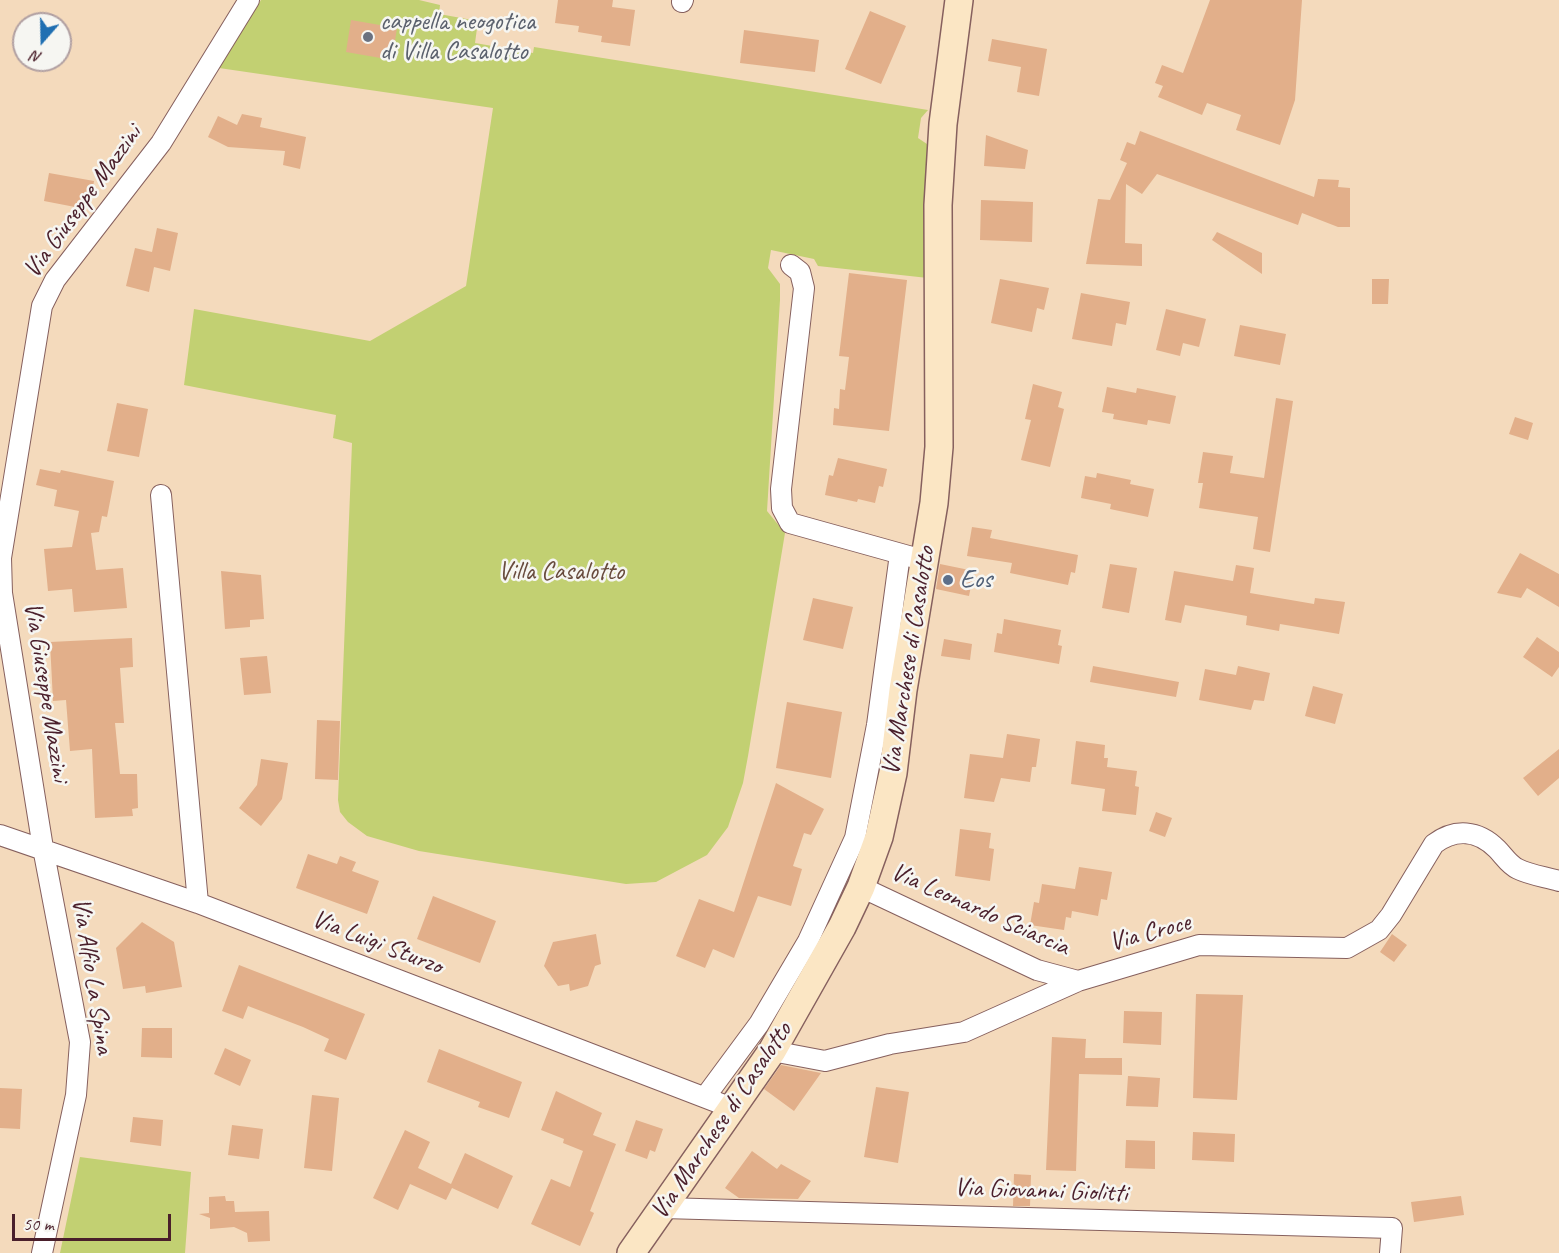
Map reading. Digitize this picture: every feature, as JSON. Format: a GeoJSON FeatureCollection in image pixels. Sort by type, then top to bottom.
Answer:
{"type":"FeatureCollection","features":[{"type":"Feature","properties":{"kind":"street","name":"Via Giuseppe Mazzini"},"geometry":{"type":"LineString","coordinates":[[44,848],[2,593],[1,558],[42,306],[55,280],[161,143],[249,0]]}},
{"type":"Feature","properties":{"kind":"street","name":"Via Marchese di Casalotto"},"geometry":{"type":"LineString","coordinates":[[631,1253],[772,1052],[821,968],[861,887],[879,837],[893,773],[903,690],[912,557],[939,447],[938,206],[943,124],[959,0]]}},
{"type":"Feature","properties":{"kind":"street"},"geometry":{"type":"LineString","coordinates":[[705,1097],[759,1024],[808,941],[855,838],[912,557],[790,523],[782,508],[781,489],[804,288],[800,273],[791,265]]}},
{"type":"Feature","properties":{"kind":"street"},"geometry":{"type":"LineString","coordinates":[[162,495],[198,903]]}},
{"type":"Feature","properties":{"kind":"street","name":"Via Croce"},"geometry":{"type":"LineString","coordinates":[[772,1052],[825,1061],[890,1044],[964,1032],[1078,981],[1199,945],[1347,948],[1379,930],[1391,915],[1434,844],[1456,833],[1469,832],[1481,837],[1515,868],[1559,881]]}},
{"type":"Feature","properties":{"kind":"street","name":"Via Luigi Sturzo"},"geometry":{"type":"LineString","coordinates":[[0,834],[198,903],[732,1108]]}},
{"type":"Feature","properties":{"kind":"street","name":"Via Alfio La Spina"},"geometry":{"type":"LineString","coordinates":[[42,1253],[76,1095],[80,1042],[44,848]]}},
{"type":"Feature","properties":{"kind":"street","name":"Via Leonardo Sciascia"},"geometry":{"type":"LineString","coordinates":[[861,887],[1037,970],[1078,981]]}},
{"type":"Feature","properties":{"kind":"street","name":"Via Giovanni Giolitti"},"geometry":{"type":"LineString","coordinates":[[663,1208],[1392,1228],[1390,1253]]}},
{"type":"Feature","properties":{"kind":"green space","name":"Villa Casalotto"},"geometry":{"type":"Polygon","coordinates":[[[261,0],[419,0],[440,5],[439,14],[478,21],[475,43],[533,53],[534,47],[928,110],[921,118],[918,138],[927,144],[928,278],[818,266],[814,259],[771,250],[768,268],[780,284],[780,300],[767,511],[785,533],[748,756],[743,783],[728,827],[707,855],[656,882],[626,884],[419,851],[367,836],[348,822],[340,812],[338,800],[352,443],[333,438],[336,415],[184,385],[194,309],[370,341],[466,286],[493,108],[219,68],[261,0]]]}},
{"type":"Feature","properties":{"kind":"green space"},"geometry":{"type":"Polygon","coordinates":[[[80,1157],[191,1172],[185,1253],[60,1253],[80,1157]]]}},
{"type":"Feature","properties":{"kind":"building"},"geometry":{"type":"Polygon","coordinates":[[[558,0],[613,0],[612,7],[635,10],[630,46],[601,42],[602,36],[578,32],[579,26],[555,23],[558,0]]]}},
{"type":"Feature","properties":{"kind":"building"},"geometry":{"type":"Polygon","coordinates":[[[1210,0],[1302,0],[1295,100],[1280,145],[1236,130],[1241,115],[1207,103],[1202,115],[1158,97],[1163,86],[1155,83],[1162,65],[1183,73],[1210,0]]]}},
{"type":"Feature","properties":{"kind":"building"},"geometry":{"type":"Polygon","coordinates":[[[870,11],[906,26],[881,84],[845,69],[870,11]]]}},
{"type":"Feature","properties":{"kind":"building","name":"cappella neogotica di Villa Casalotto"},"geometry":{"type":"Polygon","coordinates":[[[351,20],[397,28],[392,60],[346,52],[351,20]]]}},
{"type":"Feature","properties":{"kind":"building"},"geometry":{"type":"Polygon","coordinates":[[[744,30],[819,40],[815,72],[740,63],[744,30]]]}},
{"type":"Feature","properties":{"kind":"building"},"geometry":{"type":"Polygon","coordinates":[[[992,39],[1047,49],[1039,96],[1017,92],[1021,67],[988,61],[992,39]]]}},
{"type":"Feature","properties":{"kind":"building"},"geometry":{"type":"Polygon","coordinates":[[[242,114],[262,118],[260,127],[306,137],[300,169],[283,165],[285,151],[228,147],[208,137],[218,116],[237,125],[242,114]]]}},
{"type":"Feature","properties":{"kind":"building"},"geometry":{"type":"Polygon","coordinates":[[[1140,131],[1314,197],[1318,179],[1339,180],[1338,187],[1350,188],[1350,227],[1338,227],[1302,213],[1298,225],[1157,174],[1142,194],[1126,184],[1125,243],[1142,244],[1142,266],[1086,264],[1098,199],[1110,200],[1127,163],[1120,160],[1127,142],[1135,145],[1140,131]]]}},
{"type":"Feature","properties":{"kind":"building"},"geometry":{"type":"Polygon","coordinates":[[[986,135],[1028,150],[1025,169],[984,166],[986,135]]]}},
{"type":"Feature","properties":{"kind":"building"},"geometry":{"type":"Polygon","coordinates":[[[49,173],[94,181],[90,205],[76,203],[75,207],[44,201],[49,173]]]}},
{"type":"Feature","properties":{"kind":"building"},"geometry":{"type":"Polygon","coordinates":[[[981,200],[1033,202],[1032,242],[980,240],[981,200]]]}},
{"type":"Feature","properties":{"kind":"building"},"geometry":{"type":"Polygon","coordinates":[[[157,228],[178,233],[170,271],[154,267],[149,292],[126,286],[135,248],[152,252],[157,228]]]}},
{"type":"Feature","properties":{"kind":"building"},"geometry":{"type":"Polygon","coordinates":[[[1217,232],[1262,253],[1262,274],[1212,240],[1217,232]]]}},
{"type":"Feature","properties":{"kind":"building"},"geometry":{"type":"Polygon","coordinates":[[[849,273],[907,280],[889,431],[833,425],[834,408],[839,409],[840,389],[845,390],[849,357],[839,356],[849,273]]]}},
{"type":"Feature","properties":{"kind":"building"},"geometry":{"type":"Polygon","coordinates":[[[1000,279],[1049,288],[1044,310],[1037,308],[1032,332],[991,323],[1000,279]]]}},
{"type":"Feature","properties":{"kind":"building"},"geometry":{"type":"Polygon","coordinates":[[[1372,279],[1389,279],[1388,304],[1372,304],[1372,279]]]}},
{"type":"Feature","properties":{"kind":"building"},"geometry":{"type":"Polygon","coordinates":[[[1081,293],[1130,302],[1126,325],[1116,323],[1112,346],[1072,339],[1081,293]]]}},
{"type":"Feature","properties":{"kind":"building"},"geometry":{"type":"Polygon","coordinates":[[[1166,309],[1206,319],[1199,347],[1183,343],[1180,356],[1156,350],[1166,309]]]}},
{"type":"Feature","properties":{"kind":"building"},"geometry":{"type":"Polygon","coordinates":[[[1240,325],[1286,334],[1280,365],[1234,356],[1240,325]]]}},
{"type":"Feature","properties":{"kind":"building"},"geometry":{"type":"Polygon","coordinates":[[[1033,384],[1062,392],[1058,407],[1064,409],[1050,467],[1021,460],[1031,420],[1025,419],[1033,384]]]}},
{"type":"Feature","properties":{"kind":"building"},"geometry":{"type":"Polygon","coordinates":[[[1107,387],[1136,393],[1137,388],[1176,396],[1170,424],[1148,420],[1147,425],[1113,419],[1114,414],[1102,412],[1107,387]]]}},
{"type":"Feature","properties":{"kind":"building"},"geometry":{"type":"Polygon","coordinates":[[[1276,398],[1293,401],[1270,552],[1253,549],[1258,517],[1199,508],[1203,483],[1198,483],[1203,452],[1233,456],[1230,473],[1264,478],[1276,398]]]}},
{"type":"Feature","properties":{"kind":"building"},"geometry":{"type":"Polygon","coordinates":[[[117,403],[148,409],[139,457],[107,451],[117,403]]]}},
{"type":"Feature","properties":{"kind":"building"},"geometry":{"type":"Polygon","coordinates":[[[1515,417],[1533,423],[1528,440],[1509,434],[1515,417]]]}},
{"type":"Feature","properties":{"kind":"building"},"geometry":{"type":"Polygon","coordinates":[[[838,458],[887,469],[883,487],[879,486],[875,503],[858,499],[857,502],[825,495],[829,475],[833,476],[838,458]]]}},
{"type":"Feature","properties":{"kind":"building"},"geometry":{"type":"Polygon","coordinates":[[[40,469],[60,473],[61,470],[114,481],[107,517],[102,516],[99,532],[91,533],[96,570],[123,568],[127,608],[74,612],[72,589],[48,591],[44,549],[72,547],[79,511],[54,506],[57,490],[36,485],[40,469]]]}},
{"type":"Feature","properties":{"kind":"building"},"geometry":{"type":"Polygon","coordinates":[[[1097,473],[1131,480],[1130,484],[1154,489],[1148,517],[1110,509],[1111,504],[1081,498],[1085,476],[1096,478],[1097,473]]]}},
{"type":"Feature","properties":{"kind":"building"},"geometry":{"type":"Polygon","coordinates":[[[972,527],[992,530],[990,538],[1078,555],[1075,573],[1071,572],[1068,585],[1010,573],[1012,563],[967,556],[972,527]]]}},
{"type":"Feature","properties":{"kind":"building"},"geometry":{"type":"Polygon","coordinates":[[[1520,553],[1559,574],[1559,607],[1527,588],[1521,598],[1497,593],[1520,553]]]}},
{"type":"Feature","properties":{"kind":"building"},"geometry":{"type":"Polygon","coordinates":[[[940,564],[974,571],[969,596],[936,589],[940,564]]]}},
{"type":"Feature","properties":{"kind":"building"},"geometry":{"type":"Polygon","coordinates":[[[1110,564],[1137,568],[1129,613],[1102,608],[1110,564]]]}},
{"type":"Feature","properties":{"kind":"building"},"geometry":{"type":"Polygon","coordinates":[[[1236,565],[1254,568],[1250,593],[1314,604],[1315,598],[1345,602],[1339,634],[1280,624],[1279,631],[1246,625],[1247,616],[1185,605],[1181,623],[1165,620],[1174,571],[1233,581],[1236,565]]]}},
{"type":"Feature","properties":{"kind":"building"},"geometry":{"type":"Polygon","coordinates":[[[221,571],[261,575],[264,619],[250,620],[250,627],[225,629],[221,571]]]}},
{"type":"Feature","properties":{"kind":"building"},"geometry":{"type":"Polygon","coordinates":[[[813,598],[853,607],[843,649],[803,640],[813,598]]]}},
{"type":"Feature","properties":{"kind":"building"},"geometry":{"type":"Polygon","coordinates":[[[1004,619],[1061,630],[1058,645],[1062,646],[1059,664],[994,652],[997,633],[1002,634],[1004,619]]]}},
{"type":"Feature","properties":{"kind":"building"},"geometry":{"type":"Polygon","coordinates":[[[1537,637],[1559,652],[1559,667],[1552,677],[1523,657],[1537,637]]]}},
{"type":"Feature","properties":{"kind":"building"},"geometry":{"type":"Polygon","coordinates":[[[132,638],[133,667],[120,668],[124,723],[115,723],[120,774],[137,774],[138,808],[132,809],[133,816],[95,818],[92,749],[70,751],[66,700],[53,701],[50,642],[132,638]]]}},
{"type":"Feature","properties":{"kind":"building"},"geometry":{"type":"Polygon","coordinates":[[[944,639],[972,644],[970,660],[941,656],[944,639]]]}},
{"type":"Feature","properties":{"kind":"building"},"geometry":{"type":"Polygon","coordinates":[[[267,656],[271,693],[244,695],[240,658],[267,656]]]}},
{"type":"Feature","properties":{"kind":"building"},"geometry":{"type":"Polygon","coordinates":[[[1093,666],[1179,682],[1176,697],[1090,682],[1093,666]]]}},
{"type":"Feature","properties":{"kind":"building"},"geometry":{"type":"Polygon","coordinates":[[[1238,666],[1270,673],[1264,701],[1254,700],[1251,710],[1199,700],[1205,669],[1236,675],[1238,666]]]}},
{"type":"Feature","properties":{"kind":"building"},"geometry":{"type":"Polygon","coordinates":[[[1313,686],[1343,694],[1335,724],[1305,716],[1313,686]]]}},
{"type":"Feature","properties":{"kind":"building"},"geometry":{"type":"Polygon","coordinates":[[[787,702],[842,712],[831,778],[776,768],[787,702]]]}},
{"type":"Feature","properties":{"kind":"building"},"geometry":{"type":"Polygon","coordinates":[[[317,720],[340,721],[338,780],[315,779],[317,720]]]}},
{"type":"Feature","properties":{"kind":"building"},"geometry":{"type":"Polygon","coordinates":[[[1007,734],[1040,739],[1036,767],[1032,767],[1030,782],[1001,778],[994,802],[964,798],[970,754],[1003,758],[1007,734]]]}},
{"type":"Feature","properties":{"kind":"building"},"geometry":{"type":"Polygon","coordinates":[[[1076,741],[1105,745],[1104,758],[1108,758],[1107,767],[1137,771],[1135,786],[1139,787],[1136,815],[1102,811],[1105,789],[1071,784],[1076,741]]]}},
{"type":"Feature","properties":{"kind":"building"},"geometry":{"type":"Polygon","coordinates":[[[1559,749],[1559,778],[1538,796],[1523,778],[1559,749]]]}},
{"type":"Feature","properties":{"kind":"building"},"geometry":{"type":"Polygon","coordinates":[[[261,759],[288,763],[282,799],[261,826],[239,808],[257,785],[261,759]]]}},
{"type":"Feature","properties":{"kind":"building"},"geometry":{"type":"Polygon","coordinates":[[[776,783],[824,809],[811,835],[804,833],[793,866],[802,869],[791,906],[758,896],[734,958],[713,949],[705,968],[676,956],[699,899],[734,912],[776,783]]]}},
{"type":"Feature","properties":{"kind":"building"},"geometry":{"type":"Polygon","coordinates":[[[1156,812],[1172,818],[1165,837],[1149,831],[1156,812]]]}},
{"type":"Feature","properties":{"kind":"building"},"geometry":{"type":"Polygon","coordinates":[[[960,829],[991,833],[989,848],[994,849],[990,881],[955,876],[960,829]]]}},
{"type":"Feature","properties":{"kind":"building"},"geometry":{"type":"Polygon","coordinates":[[[308,854],[337,864],[340,856],[356,862],[352,871],[379,881],[367,914],[296,888],[308,854]]]}},
{"type":"Feature","properties":{"kind":"building"},"geometry":{"type":"Polygon","coordinates":[[[1079,867],[1112,872],[1107,900],[1101,899],[1098,916],[1072,911],[1071,918],[1066,917],[1064,930],[1030,925],[1034,902],[1039,903],[1042,884],[1075,889],[1079,867]]]}},
{"type":"Feature","properties":{"kind":"building"},"geometry":{"type":"Polygon","coordinates":[[[433,896],[496,921],[480,963],[417,939],[433,896]]]}},
{"type":"Feature","properties":{"kind":"building"},"geometry":{"type":"Polygon","coordinates":[[[142,922],[174,942],[182,987],[146,993],[145,986],[123,989],[116,948],[142,922]]]}},
{"type":"Feature","properties":{"kind":"building"},"geometry":{"type":"Polygon","coordinates":[[[596,934],[601,964],[595,966],[588,986],[570,991],[569,984],[558,986],[544,966],[553,942],[596,934]]]}},
{"type":"Feature","properties":{"kind":"building"},"geometry":{"type":"Polygon","coordinates":[[[1392,934],[1407,945],[1394,962],[1380,952],[1392,934]]]}},
{"type":"Feature","properties":{"kind":"building"},"geometry":{"type":"Polygon","coordinates":[[[239,965],[365,1014],[346,1060],[324,1051],[329,1039],[303,1027],[248,1006],[243,1019],[222,1011],[239,965]]]}},
{"type":"Feature","properties":{"kind":"building"},"geometry":{"type":"Polygon","coordinates":[[[1196,994],[1243,995],[1237,1100],[1193,1098],[1196,994]]]}},
{"type":"Feature","properties":{"kind":"building"},"geometry":{"type":"Polygon","coordinates":[[[1124,1011],[1162,1012],[1161,1045],[1123,1043],[1124,1011]]]}},
{"type":"Feature","properties":{"kind":"building"},"geometry":{"type":"Polygon","coordinates":[[[142,1028],[172,1028],[172,1058],[141,1057],[142,1028]]]}},
{"type":"Feature","properties":{"kind":"building"},"geometry":{"type":"Polygon","coordinates":[[[1052,1037],[1086,1039],[1085,1058],[1122,1058],[1122,1075],[1079,1074],[1076,1171],[1046,1170],[1052,1037]]]}},
{"type":"Feature","properties":{"kind":"building"},"geometry":{"type":"Polygon","coordinates":[[[225,1048],[251,1060],[240,1086],[214,1074],[225,1048]]]}},
{"type":"Feature","properties":{"kind":"building"},"geometry":{"type":"Polygon","coordinates":[[[439,1049],[522,1082],[509,1118],[478,1107],[480,1102],[427,1082],[439,1049]]]}},
{"type":"Feature","properties":{"kind":"building"},"geometry":{"type":"Polygon","coordinates":[[[781,1065],[821,1073],[794,1111],[764,1089],[781,1065]]]}},
{"type":"Feature","properties":{"kind":"building"},"geometry":{"type":"Polygon","coordinates":[[[1128,1076],[1160,1078],[1158,1107],[1126,1106],[1128,1076]]]}},
{"type":"Feature","properties":{"kind":"building"},"geometry":{"type":"Polygon","coordinates":[[[876,1087],[909,1092],[898,1163],[864,1157],[876,1087]]]}},
{"type":"Feature","properties":{"kind":"building"},"geometry":{"type":"Polygon","coordinates":[[[0,1088],[22,1089],[20,1129],[0,1128],[0,1088]]]}},
{"type":"Feature","properties":{"kind":"building"},"geometry":{"type":"Polygon","coordinates":[[[556,1091],[602,1113],[593,1135],[616,1144],[590,1211],[594,1213],[580,1246],[531,1224],[551,1179],[570,1187],[583,1151],[563,1143],[564,1139],[541,1130],[556,1091]]]}},
{"type":"Feature","properties":{"kind":"building"},"geometry":{"type":"Polygon","coordinates":[[[312,1095],[339,1098],[332,1171],[304,1168],[312,1095]]]}},
{"type":"Feature","properties":{"kind":"building"},"geometry":{"type":"Polygon","coordinates":[[[133,1117],[163,1120],[161,1146],[130,1142],[133,1117]]]}},
{"type":"Feature","properties":{"kind":"building"},"geometry":{"type":"Polygon","coordinates":[[[636,1120],[663,1129],[655,1152],[650,1150],[647,1159],[625,1151],[636,1120]]]}},
{"type":"Feature","properties":{"kind":"building"},"geometry":{"type":"Polygon","coordinates":[[[232,1125],[263,1129],[259,1159],[228,1155],[232,1125]]]}},
{"type":"Feature","properties":{"kind":"building"},"geometry":{"type":"Polygon","coordinates":[[[405,1130],[430,1142],[418,1168],[451,1184],[465,1153],[513,1176],[498,1209],[452,1188],[446,1200],[410,1184],[398,1210],[373,1198],[405,1130]]]}},
{"type":"Feature","properties":{"kind":"building"},"geometry":{"type":"Polygon","coordinates":[[[1193,1132],[1235,1134],[1234,1162],[1192,1160],[1193,1132]]]}},
{"type":"Feature","properties":{"kind":"building"},"geometry":{"type":"Polygon","coordinates":[[[1126,1140],[1155,1141],[1155,1169],[1125,1168],[1126,1140]]]}},
{"type":"Feature","properties":{"kind":"building"},"geometry":{"type":"Polygon","coordinates":[[[752,1151],[777,1169],[781,1164],[811,1181],[798,1199],[739,1198],[725,1188],[752,1151]]]}},
{"type":"Feature","properties":{"kind":"building"},"geometry":{"type":"Polygon","coordinates":[[[1014,1174],[1031,1175],[1030,1206],[1013,1206],[1014,1174]]]}},
{"type":"Feature","properties":{"kind":"building"},"geometry":{"type":"Polygon","coordinates":[[[225,1196],[226,1201],[234,1201],[235,1212],[269,1211],[270,1241],[248,1242],[247,1233],[234,1227],[210,1229],[210,1218],[199,1214],[209,1213],[209,1197],[225,1196]]]}},
{"type":"Feature","properties":{"kind":"building"},"geometry":{"type":"Polygon","coordinates":[[[1461,1196],[1464,1215],[1414,1222],[1411,1202],[1461,1196]]]}},
{"type":"Feature","properties":{"kind":"place","name":"cappella neogotica di Villa Casalotto"},"geometry":{"type":"Point","coordinates":[368,37]}},
{"type":"Feature","properties":{"kind":"place","name":"Eos"},"geometry":{"type":"Point","coordinates":[948,580]}}]}
